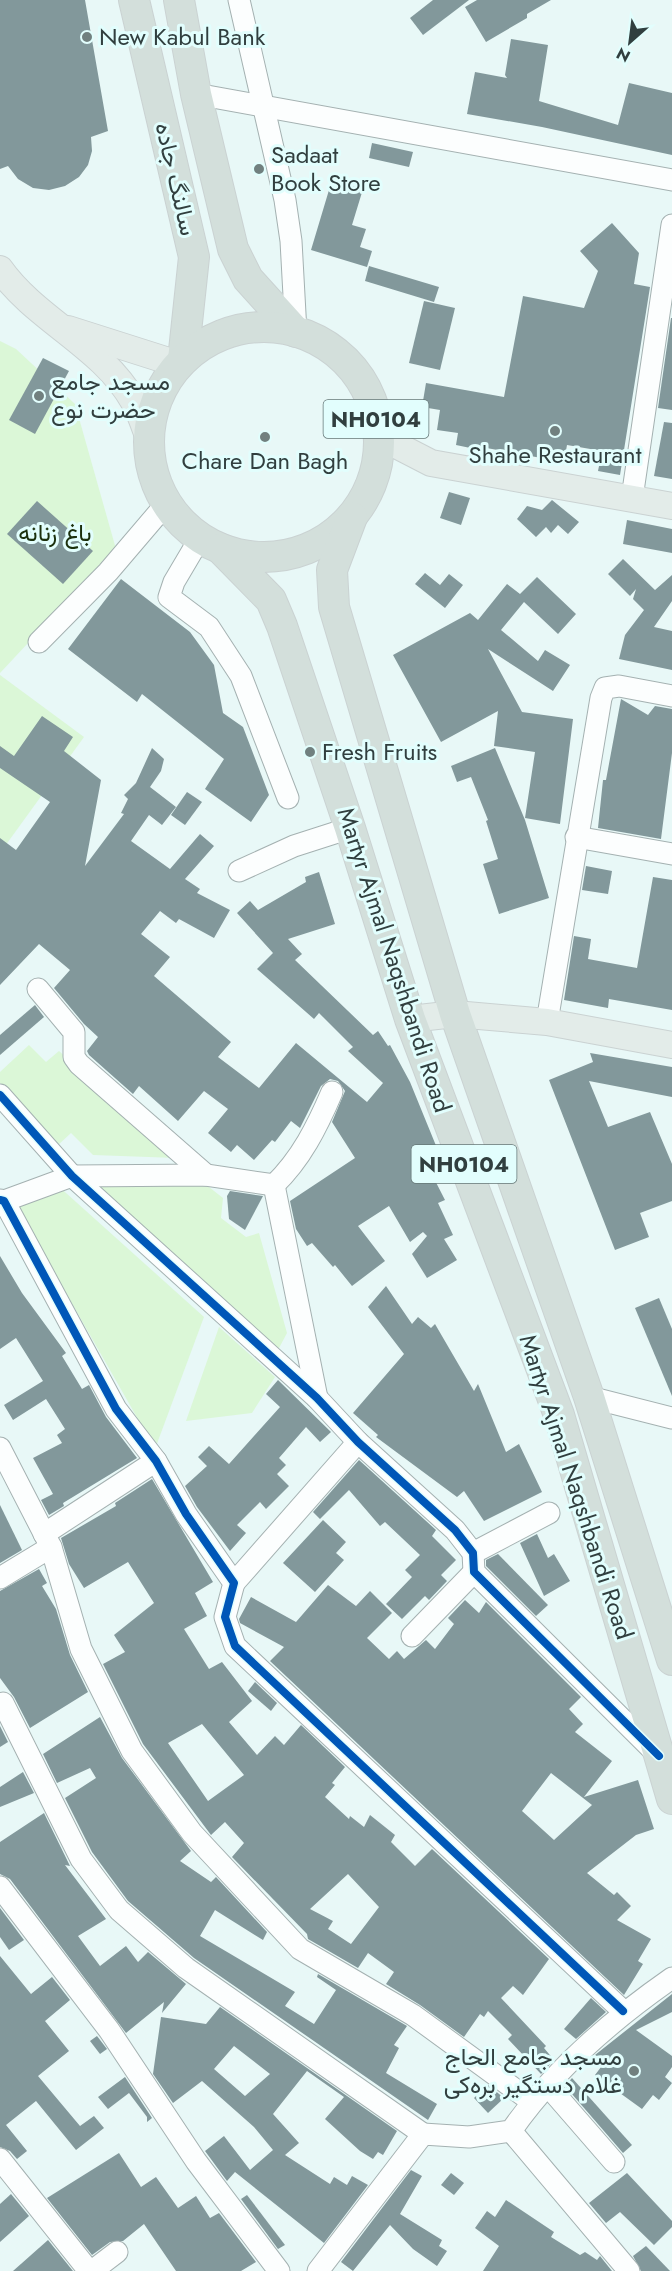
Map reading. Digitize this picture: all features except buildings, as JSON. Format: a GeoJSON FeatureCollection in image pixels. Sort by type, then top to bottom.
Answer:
{"type":"FeatureCollection","features":[{"type":"Feature","properties":{"kind":"highway","name":"سالنگ جاده"},"geometry":{"type":"LineString","coordinates":[[134,0],[194,257],[180,362]]}},
{"type":"Feature","properties":{"kind":"highway","name":"سالنگ جاده"},"geometry":{"type":"LineString","coordinates":[[179,0],[196,94],[233,249],[248,279],[296,332]]}},
{"type":"Feature","properties":{"kind":"highway","name":"NH0104"},"geometry":{"type":"LineString","coordinates":[[272,327],[296,332],[335,352],[351,367],[364,385],[378,426],[379,451],[375,474],[365,497],[352,517],[314,546],[292,554],[268,557],[244,555],[211,543],[182,522],[166,504],[153,471],[148,436],[153,410],[180,362],[202,345],[232,332],[272,327]]}},
{"type":"Feature","properties":{"kind":"highway","name":"Martyr Ajmal Naqshbandi Road"},"geometry":{"type":"LineString","coordinates":[[352,517],[332,570],[333,607],[455,1014],[589,1397],[672,1660]]}},
{"type":"Feature","properties":{"kind":"highway","name":"Martyr Ajmal Naqshbandi Road"},"geometry":{"type":"LineString","coordinates":[[211,543],[245,570],[271,600],[275,608],[350,828],[410,1020],[559,1416],[672,1799]]}},
{"type":"Feature","properties":{"kind":"main road"},"geometry":{"type":"LineString","coordinates":[[3,276],[27,301],[107,369],[134,401],[148,436]]}},
{"type":"Feature","properties":{"kind":"main road"},"geometry":{"type":"LineString","coordinates":[[59,326],[180,362]]}},
{"type":"Feature","properties":{"kind":"main road"},"geometry":{"type":"LineString","coordinates":[[378,426],[400,447],[431,463],[672,506]]}},
{"type":"Feature","properties":{"kind":"main road"},"geometry":{"type":"LineString","coordinates":[[410,1020],[455,1014],[547,1022],[672,1045]]}},
{"type":"Feature","properties":{"kind":"street"},"geometry":{"type":"LineString","coordinates":[[239,0],[291,241],[296,332]]}},
{"type":"Feature","properties":{"kind":"street"},"geometry":{"type":"LineString","coordinates":[[196,94],[672,180]]}},
{"type":"Feature","properties":{"kind":"street"},"geometry":{"type":"LineString","coordinates":[[632,498],[672,225]]}},
{"type":"Feature","properties":{"kind":"street"},"geometry":{"type":"LineString","coordinates":[[39,642],[108,572],[166,504]]}},
{"type":"Feature","properties":{"kind":"street"},"geometry":{"type":"LineString","coordinates":[[211,543],[174,582],[169,597],[208,627],[242,676],[288,798]]}},
{"type":"Feature","properties":{"kind":"street"},"geometry":{"type":"LineString","coordinates":[[547,1022],[576,837],[601,698],[605,688],[619,686],[672,696]]}},
{"type":"Feature","properties":{"kind":"street"},"geometry":{"type":"LineString","coordinates":[[239,871],[294,846],[350,828]]}},
{"type":"Feature","properties":{"kind":"street"},"geometry":{"type":"LineString","coordinates":[[576,837],[672,854]]}},
{"type":"Feature","properties":{"kind":"street"},"geometry":{"type":"LineString","coordinates":[[38,989],[74,1032],[74,1057],[79,1064],[206,1175]]}},
{"type":"Feature","properties":{"kind":"street"},"geometry":{"type":"LineString","coordinates":[[274,1185],[291,1169],[309,1142],[332,1092]]}},
{"type":"Feature","properties":{"kind":"street"},"geometry":{"type":"LineString","coordinates":[[0,1095],[72,1176],[317,1398],[358,1442],[455,1530],[473,1563],[659,1756]]}},
{"type":"Feature","properties":{"kind":"street"},"geometry":{"type":"LineString","coordinates":[[234,1583],[186,1514],[156,1461],[116,1409],[2,1200],[72,1176],[206,1175],[274,1185]]}},
{"type":"Feature","properties":{"kind":"street"},"geometry":{"type":"LineString","coordinates":[[274,1185],[317,1398]]}},
{"type":"Feature","properties":{"kind":"street"},"geometry":{"type":"LineString","coordinates":[[589,1397],[672,1418]]}},
{"type":"Feature","properties":{"kind":"street"},"geometry":{"type":"LineString","coordinates":[[358,1442],[234,1583],[225,1617],[235,1646],[623,2012]]}},
{"type":"Feature","properties":{"kind":"street"},"geometry":{"type":"LineString","coordinates":[[0,1448],[47,1540],[81,1649],[132,1750],[192,1833],[300,1948],[412,2015],[531,2101]]}},
{"type":"Feature","properties":{"kind":"street"},"geometry":{"type":"LineString","coordinates":[[0,1578],[47,1540],[156,1461]]}},
{"type":"Feature","properties":{"kind":"street"},"geometry":{"type":"LineString","coordinates":[[412,1636],[473,1563],[549,1513]]}},
{"type":"Feature","properties":{"kind":"street"},"geometry":{"type":"LineString","coordinates":[[0,1704],[3,1703],[81,1859],[119,1910],[186,1968],[423,2134],[469,2138],[511,2131],[531,2101],[623,2012],[672,1978]]}},
{"type":"Feature","properties":{"kind":"street"},"geometry":{"type":"LineString","coordinates":[[0,1887],[109,2030],[196,2161],[279,2271]]}},
{"type":"Feature","properties":{"kind":"street"},"geometry":{"type":"LineString","coordinates":[[548,2086],[614,2162]]}},
{"type":"Feature","properties":{"kind":"street"},"geometry":{"type":"LineString","coordinates":[[511,2131],[629,2271]]}},
{"type":"Feature","properties":{"kind":"street"},"geometry":{"type":"LineString","coordinates":[[318,2271],[423,2134]]}},
{"type":"Feature","properties":{"kind":"street"},"geometry":{"type":"LineString","coordinates":[[0,2159],[90,2271],[117,2252]]}},
{"type":"Feature","properties":{"kind":"green space","name":"باغ زنانه"},"geometry":{"type":"Polygon","coordinates":[[[0,341],[16,349],[75,404],[116,549],[0,673],[0,341]]]}},
{"type":"Feature","properties":{"kind":"green space"},"geometry":{"type":"Polygon","coordinates":[[[0,675],[84,737],[0,853],[0,675]]]}},
{"type":"Feature","properties":{"kind":"green space"},"geometry":{"type":"Polygon","coordinates":[[[29,1045],[46,1062],[59,1051],[176,1158],[93,1155],[71,1133],[58,1145],[0,1083],[0,1072],[29,1045]]]}},
{"type":"Feature","properties":{"kind":"green space"},"geometry":{"type":"Polygon","coordinates":[[[87,1176],[200,1180],[223,1198],[221,1218],[246,1237],[259,1233],[287,1333],[278,1350],[87,1176]]]}},
{"type":"Feature","properties":{"kind":"green space"},"geometry":{"type":"Polygon","coordinates":[[[56,1184],[204,1317],[155,1449],[13,1200],[56,1184]]]}},
{"type":"Feature","properties":{"kind":"green space"},"geometry":{"type":"Polygon","coordinates":[[[219,1327],[275,1377],[252,1413],[186,1421],[219,1327]]]}},
{"type":"Feature","properties":{"kind":"cycle path"},"geometry":{"type":"LineString","coordinates":[[0,1095],[72,1176],[317,1398],[358,1442],[455,1530],[473,1553],[474,1572],[659,1756]]}},
{"type":"Feature","properties":{"kind":"cycle path"},"geometry":{"type":"LineString","coordinates":[[0,1200],[4,1201],[116,1409],[156,1461],[186,1514],[234,1583],[225,1617],[235,1646],[623,2011]]}},
{"type":"Feature","properties":{"kind":"place","name":"New Kabul Bank"},"geometry":{"type":"Point","coordinates":[87,37]}},
{"type":"Feature","properties":{"kind":"place","name":"Sadaat Book Store"},"geometry":{"type":"Point","coordinates":[259,169]}},
{"type":"Feature","properties":{"kind":"place","name":"مسجد جامع حضرت نوع"},"geometry":{"type":"Point","coordinates":[39,396]}},
{"type":"Feature","properties":{"kind":"place","name":"Shahe Restaurant"},"geometry":{"type":"Point","coordinates":[555,431]}},
{"type":"Feature","properties":{"kind":"place","name":"Chare Dan Bagh"},"geometry":{"type":"Point","coordinates":[265,437]}},
{"type":"Feature","properties":{"kind":"place","name":"Fresh Fruits"},"geometry":{"type":"Point","coordinates":[310,752]}},
{"type":"Feature","properties":{"kind":"place","name":"مسجد جامع الحاج غلام دستگیر بره‌کی"},"geometry":{"type":"Point","coordinates":[634,2071]}}]}
